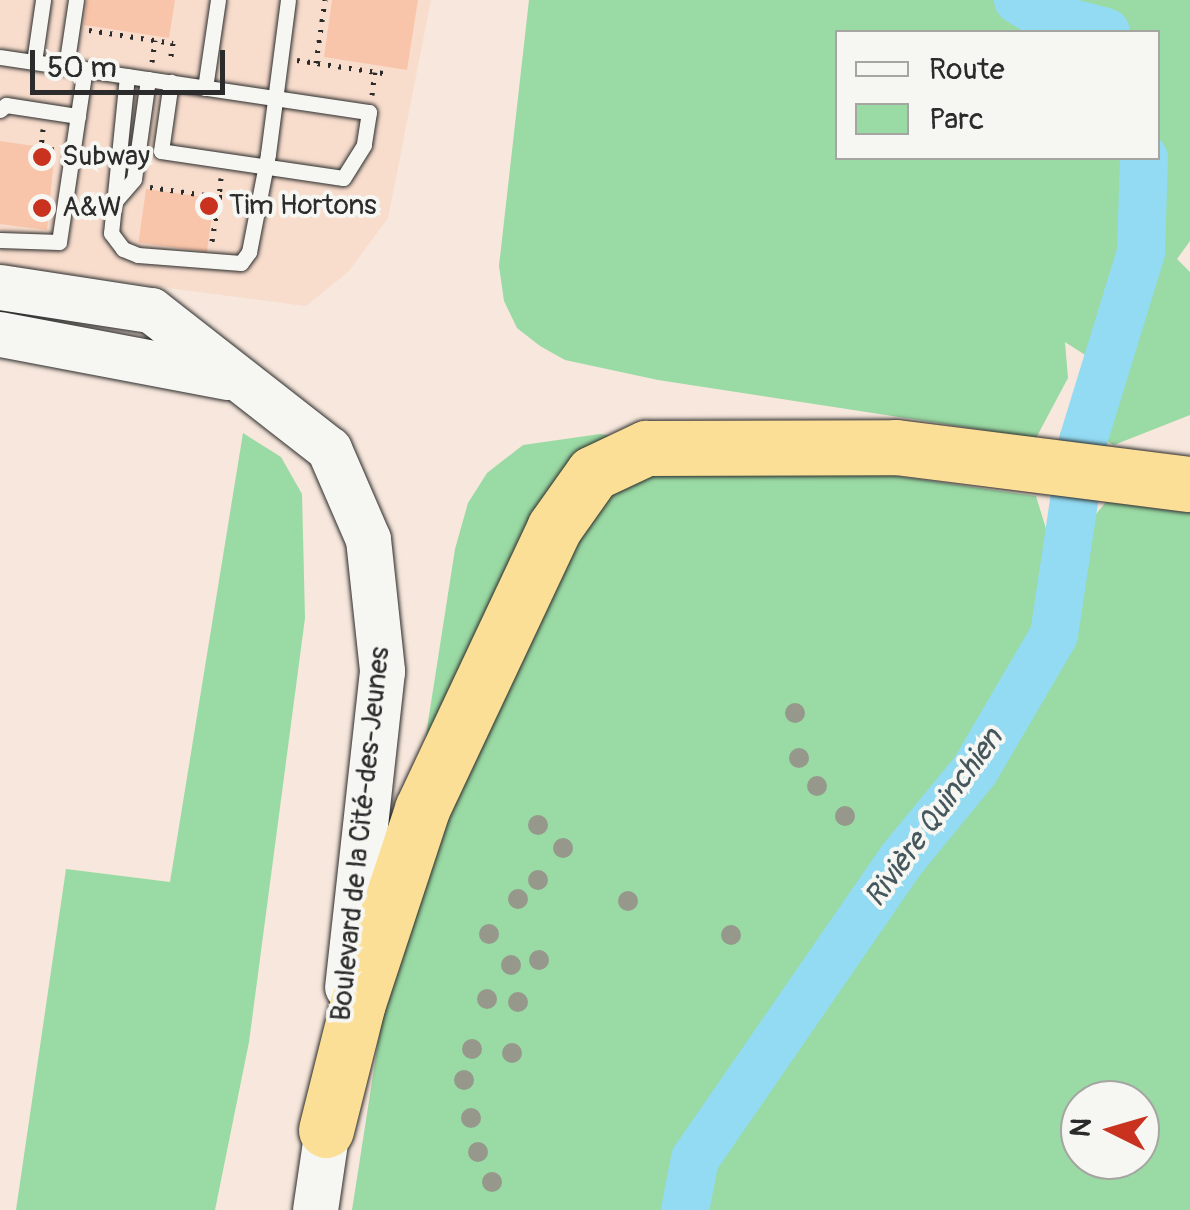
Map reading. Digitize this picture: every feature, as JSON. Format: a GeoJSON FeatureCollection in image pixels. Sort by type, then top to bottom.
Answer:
{"type":"FeatureCollection","features":[{"type":"Feature","properties":{"kind":"highway"},"geometry":{"type":"LineString","coordinates":[[326,1130],[358,1003],[438,770],[554,528],[594,473],[646,448],[748,452],[896,446],[1190,484]]}},
{"type":"Feature","properties":{"kind":"main road","name":"Boulevard de la Cité-des-Jeunes"},"geometry":{"type":"LineString","coordinates":[[0,287],[151,310],[250,382],[329,450],[368,539],[380,626],[372,781],[315,1210]]}},
{"type":"Feature","properties":{"kind":"main road"},"geometry":{"type":"LineString","coordinates":[[0,334],[250,382]]}},
{"type":"Feature","properties":{"kind":"lane"},"geometry":{"type":"LineString","coordinates":[[34,62],[43,0]]}},
{"type":"Feature","properties":{"kind":"lane"},"geometry":{"type":"LineString","coordinates":[[66,66],[76,0]]}},
{"type":"Feature","properties":{"kind":"lane"},"geometry":{"type":"LineString","coordinates":[[205,88],[218,0]]}},
{"type":"Feature","properties":{"kind":"lane"},"geometry":{"type":"LineString","coordinates":[[128,76],[109,208],[116,242],[138,256],[225,266],[241,263],[249,252],[265,166],[288,0]]}},
{"type":"Feature","properties":{"kind":"lane"},"geometry":{"type":"LineString","coordinates":[[0,56],[148,79],[170,75],[205,88],[369,112],[364,145],[343,178],[161,152],[170,75]]}},
{"type":"Feature","properties":{"kind":"lane"},"geometry":{"type":"LineString","coordinates":[[0,240],[59,242],[84,70]]}},
{"type":"Feature","properties":{"kind":"lane"},"geometry":{"type":"LineString","coordinates":[[109,208],[134,179],[148,79]]}},
{"type":"Feature","properties":{"kind":"lane"},"geometry":{"type":"LineString","coordinates":[[3,108],[78,116]]}},
{"type":"Feature","properties":{"kind":"path"},"geometry":{"type":"LineString","coordinates":[[316,63],[325,0]]}},
{"type":"Feature","properties":{"kind":"path"},"geometry":{"type":"LineString","coordinates":[[81,29],[172,43],[170,75]]}},
{"type":"Feature","properties":{"kind":"path"},"geometry":{"type":"LineString","coordinates":[[293,60],[383,73]]}},
{"type":"Feature","properties":{"kind":"path"},"geometry":{"type":"LineString","coordinates":[[141,186],[242,198],[243,187]]}},
{"type":"Feature","properties":{"kind":"path"},"geometry":{"type":"LineString","coordinates":[[210,253],[218,197]]}},
{"type":"Feature","properties":{"kind":"shaded area"},"geometry":{"type":"Polygon","coordinates":[[[0,0],[431,0],[388,218],[349,271],[306,306],[0,266],[0,0]]]}},
{"type":"Feature","properties":{"kind":"green space"},"geometry":{"type":"Polygon","coordinates":[[[529,0],[1190,0],[1190,241],[1177,259],[1190,272],[1190,415],[1114,445],[1090,433],[1087,411],[1113,373],[1065,342],[1068,378],[1036,438],[658,380],[565,360],[517,328],[504,301],[499,266],[529,0]]]}},
{"type":"Feature","properties":{"kind":"green space"},"geometry":{"type":"Polygon","coordinates":[[[243,433],[281,457],[302,494],[305,618],[249,1042],[215,1210],[16,1210],[66,869],[170,882],[243,433]]]}},
{"type":"Feature","properties":{"kind":"green space"},"geometry":{"type":"Polygon","coordinates":[[[600,434],[1036,496],[1047,532],[1050,595],[1081,601],[1076,538],[1106,502],[1190,513],[1190,1210],[352,1210],[455,549],[468,503],[487,473],[523,445],[600,434]]]}},
{"type":"Feature","properties":{"kind":"building"},"geometry":{"type":"Polygon","coordinates":[[[87,0],[175,0],[169,38],[84,25],[87,0]]]}},
{"type":"Feature","properties":{"kind":"building"},"geometry":{"type":"Polygon","coordinates":[[[332,0],[418,0],[407,70],[324,57],[332,0]]]}},
{"type":"Feature","properties":{"kind":"building"},"geometry":{"type":"Polygon","coordinates":[[[0,141],[55,149],[47,230],[0,224],[0,141]]]}},
{"type":"Feature","properties":{"kind":"building"},"geometry":{"type":"Polygon","coordinates":[[[146,189],[214,199],[207,252],[138,242],[146,189]]]}},
{"type":"Feature","properties":{"kind":"waterway","name":"Rivière Quinchien"},"geometry":{"type":"LineString","coordinates":[[1018,0],[1045,16],[1098,30]]}},
{"type":"Feature","properties":{"kind":"waterway","name":"Rivière Quinchien"},"geometry":{"type":"LineString","coordinates":[[685,1210],[695,1159],[902,859],[975,770],[1054,635],[1083,441],[1141,252],[1144,160]]}},
{"type":"Feature","properties":{"kind":"place","name":"Subway"},"geometry":{"type":"Point","coordinates":[42,157]}},
{"type":"Feature","properties":{"kind":"place","name":"Tim Hortons"},"geometry":{"type":"Point","coordinates":[209,206]}},
{"type":"Feature","properties":{"kind":"place","name":"A&W"},"geometry":{"type":"Point","coordinates":[42,208]}}]}
